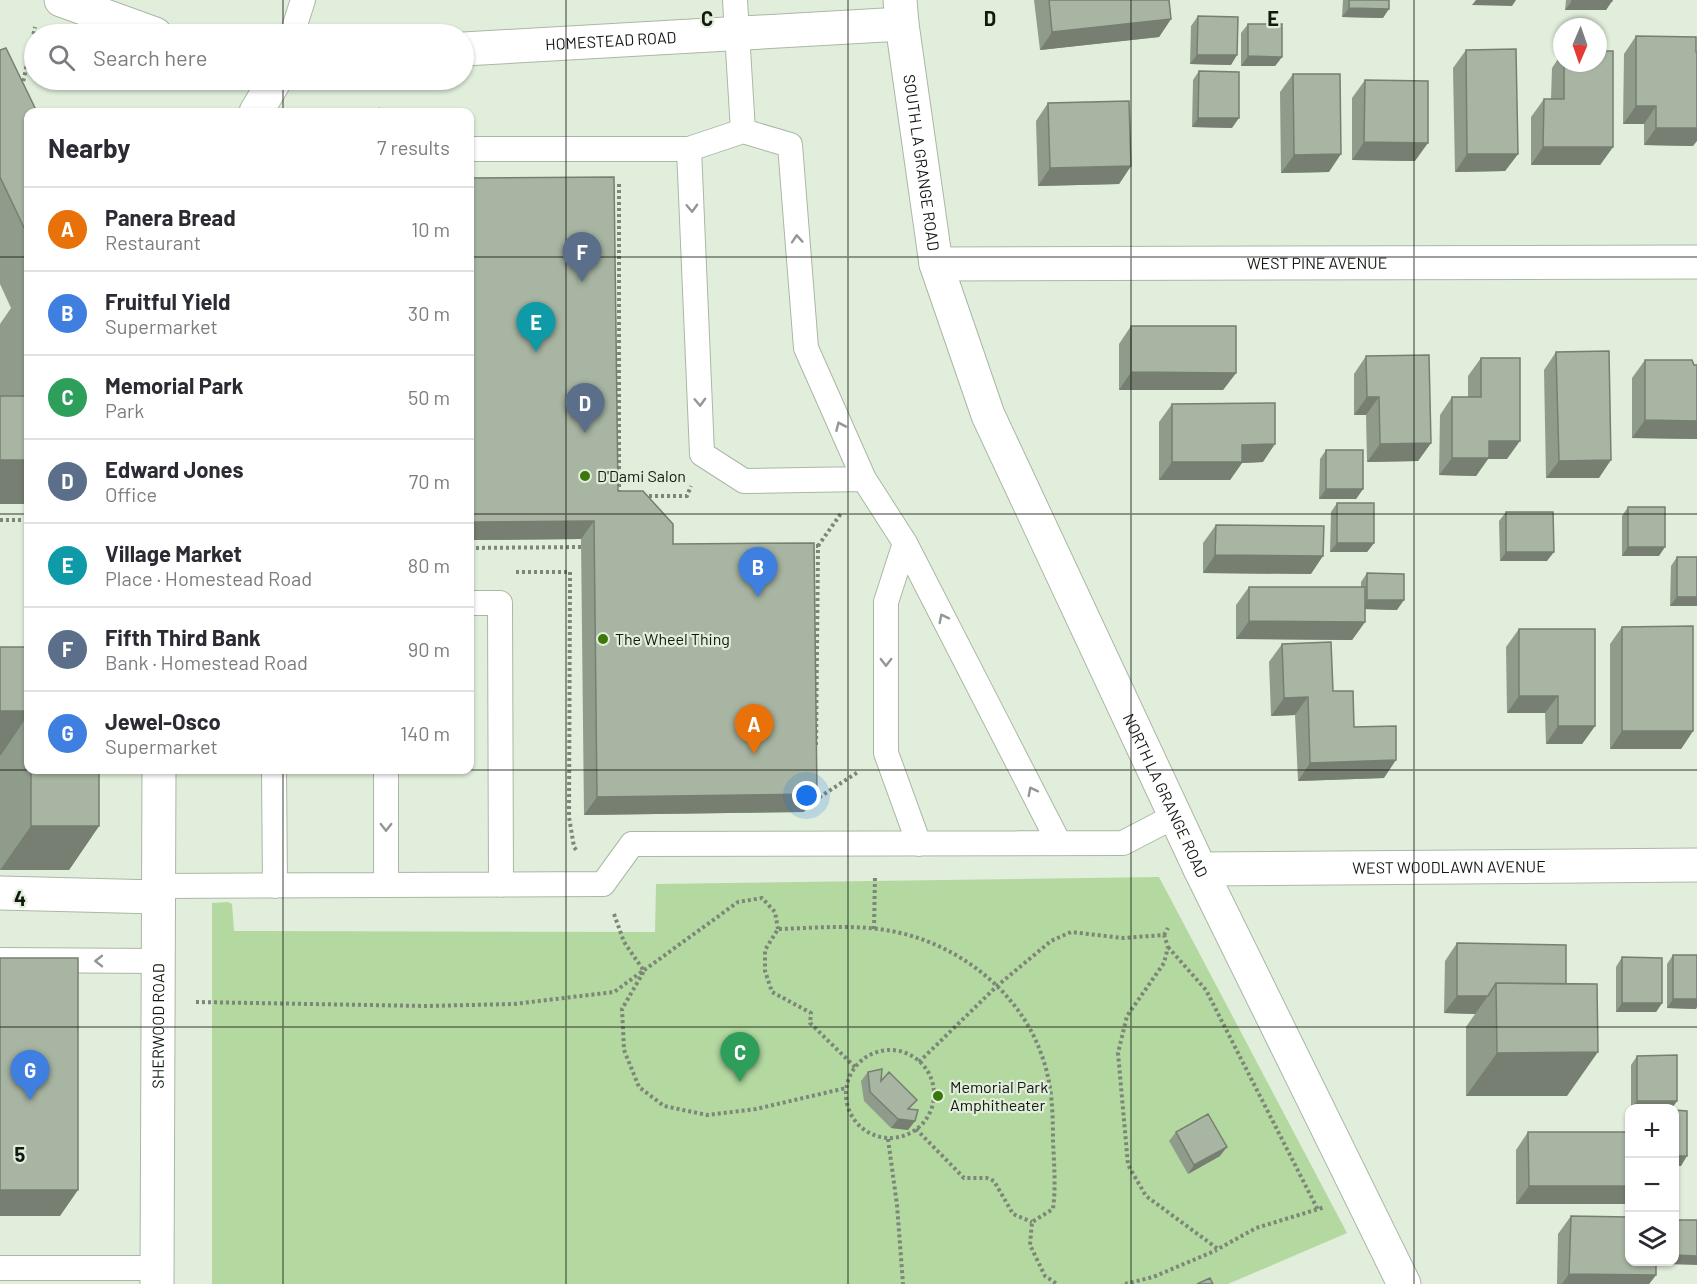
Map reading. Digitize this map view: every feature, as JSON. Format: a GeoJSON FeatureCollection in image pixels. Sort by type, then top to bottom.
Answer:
{"type":"FeatureCollection","features":[{"type":"Feature","properties":{"kind":"street"},"geometry":{"type":"LineString","coordinates":[[61,0],[127,24]]}},
{"type":"Feature","properties":{"kind":"street","name":"HOMESTEAD ROAD"},"geometry":{"type":"LineString","coordinates":[[474,48],[737,33],[901,12]]}},
{"type":"Feature","properties":{"kind":"street","name":"SOUTH LA GRANGE ROAD"},"geometry":{"type":"LineString","coordinates":[[901,12],[936,264],[948,298]]}},
{"type":"Feature","properties":{"kind":"street"},"geometry":{"type":"LineString","coordinates":[[258,108],[269,90]]}},
{"type":"Feature","properties":{"kind":"street","name":"WEST PINE AVENUE"},"geometry":{"type":"LineString","coordinates":[[936,264],[1697,262]]}},
{"type":"Feature","properties":{"kind":"street","name":"NORTH LA GRANGE ROAD"},"geometry":{"type":"LineString","coordinates":[[948,298],[988,415],[1175,816],[1404,1284]]}},
{"type":"Feature","properties":{"kind":"street","name":"SHERWOOD ROAD"},"geometry":{"type":"LineString","coordinates":[[157,1276],[159,774]]}},
{"type":"Feature","properties":{"kind":"street","name":"WEST WOODLAWN AVENUE"},"geometry":{"type":"LineString","coordinates":[[1200,868],[1697,865]]}},
{"type":"Feature","properties":{"kind":"street"},"geometry":{"type":"LineString","coordinates":[[0,893],[158,891]]}},
{"type":"Feature","properties":{"kind":"lane"},"geometry":{"type":"LineString","coordinates":[[295,24],[303,0]]}},
{"type":"Feature","properties":{"kind":"lane"},"geometry":{"type":"LineString","coordinates":[[735,0],[743,131]]}},
{"type":"Feature","properties":{"kind":"lane"},"geometry":{"type":"LineString","coordinates":[[474,149],[689,149],[743,131],[790,145],[806,348],[864,479],[905,543],[1059,843]]}},
{"type":"Feature","properties":{"kind":"lane"},"geometry":{"type":"LineString","coordinates":[[689,149],[702,454],[744,481],[864,479]]}},
{"type":"Feature","properties":{"kind":"lane"},"geometry":{"type":"LineString","coordinates":[[905,543],[886,602],[886,753],[919,844]]}},
{"type":"Feature","properties":{"kind":"lane"},"geometry":{"type":"LineString","coordinates":[[474,603],[500,603],[501,885]]}},
{"type":"Feature","properties":{"kind":"lane"},"geometry":{"type":"LineString","coordinates":[[274,774],[275,886]]}},
{"type":"Feature","properties":{"kind":"lane"},"geometry":{"type":"LineString","coordinates":[[386,774],[386,885]]}},
{"type":"Feature","properties":{"kind":"lane"},"geometry":{"type":"LineString","coordinates":[[158,891],[275,886],[603,884],[632,844],[1123,843],[1175,816]]}},
{"type":"Feature","properties":{"kind":"lane"},"geometry":{"type":"LineString","coordinates":[[0,960],[158,961]]}},
{"type":"Feature","properties":{"kind":"lane"},"geometry":{"type":"LineString","coordinates":[[0,1268],[157,1276]]}},
{"type":"Feature","properties":{"kind":"path"},"geometry":{"type":"LineString","coordinates":[[21,89],[24,76]]}},
{"type":"Feature","properties":{"kind":"path"},"geometry":{"type":"LineString","coordinates":[[619,503],[618,184],[627,184]]}},
{"type":"Feature","properties":{"kind":"path"},"geometry":{"type":"LineString","coordinates":[[642,496],[687,496],[702,454]]}},
{"type":"Feature","properties":{"kind":"path"},"geometry":{"type":"LineString","coordinates":[[0,520],[24,520]]}},
{"type":"Feature","properties":{"kind":"path"},"geometry":{"type":"LineString","coordinates":[[807,546],[818,546],[816,754]]}},
{"type":"Feature","properties":{"kind":"path"},"geometry":{"type":"LineString","coordinates":[[474,548],[581,547]]}},
{"type":"Feature","properties":{"kind":"path"},"geometry":{"type":"LineString","coordinates":[[514,572],[570,572],[569,817],[574,847],[603,884],[624,942],[644,971]]}},
{"type":"Feature","properties":{"kind":"path"},"geometry":{"type":"LineString","coordinates":[[815,789],[815,800],[886,753]]}},
{"type":"Feature","properties":{"kind":"path"},"geometry":{"type":"LineString","coordinates":[[874,876],[874,929]]}},
{"type":"Feature","properties":{"kind":"path"},"geometry":{"type":"LineString","coordinates":[[157,1002],[426,1006],[514,1004],[614,992],[738,902],[762,898],[775,912],[778,929],[765,950],[765,971],[772,992],[811,1012],[810,1023],[855,1067]]}},
{"type":"Feature","properties":{"kind":"path"},"geometry":{"type":"LineString","coordinates":[[778,929],[856,926],[892,931],[951,953],[977,967],[997,986],[1034,1035],[1048,1080],[1053,1112],[1055,1188],[1053,1209],[1032,1222]]}},
{"type":"Feature","properties":{"kind":"path"},"geometry":{"type":"LineString","coordinates":[[1168,928],[1164,935],[1168,947],[1206,990],[1318,1210]]}},
{"type":"Feature","properties":{"kind":"path"},"geometry":{"type":"LineString","coordinates":[[919,1062],[997,986],[1051,941],[1071,932],[1122,938],[1164,935]]}},
{"type":"Feature","properties":{"kind":"path"},"geometry":{"type":"LineString","coordinates":[[1168,947],[1164,963],[1127,1016],[1118,1053],[1128,1166],[1146,1196],[1218,1250]]}},
{"type":"Feature","properties":{"kind":"path"},"geometry":{"type":"LineString","coordinates":[[644,971],[622,1009],[624,1050],[639,1087],[664,1106],[707,1115],[756,1109],[846,1088]]}},
{"type":"Feature","properties":{"kind":"path"},"geometry":{"type":"LineString","coordinates":[[886,1050],[898,1051],[919,1062],[932,1080],[933,1101],[924,1121],[916,1129],[898,1138],[876,1136],[865,1131],[849,1112],[846,1100],[849,1076],[855,1067],[864,1058],[886,1050]]}},
{"type":"Feature","properties":{"kind":"path"},"geometry":{"type":"LineString","coordinates":[[916,1129],[964,1178],[987,1178],[994,1181],[1013,1214],[1032,1222]]}},
{"type":"Feature","properties":{"kind":"path"},"geometry":{"type":"LineString","coordinates":[[888,1138],[897,1205],[903,1284]]}},
{"type":"Feature","properties":{"kind":"path"},"geometry":{"type":"LineString","coordinates":[[1125,1284],[1153,1277],[1218,1250],[1256,1228],[1318,1210],[1359,1193]]}},
{"type":"Feature","properties":{"kind":"path"},"geometry":{"type":"LineString","coordinates":[[1032,1222],[1030,1245],[1045,1276],[1057,1284]]}},
{"type":"Feature","properties":{"kind":"green space"},"geometry":{"type":"Polygon","coordinates":[[[1159,877],[1347,1233],[1228,1284],[212,1284],[212,903],[232,904],[234,931],[655,932],[656,884],[1159,877]]]}},
{"type":"Feature","properties":{"kind":"building"},"geometry":{"type":"Polygon","coordinates":[[[1049,0],[1169,0],[1171,19],[1052,32],[1049,0]]]}},
{"type":"Feature","properties":{"kind":"building"},"geometry":{"type":"Polygon","coordinates":[[[1349,0],[1389,0],[1389,9],[1349,8],[1349,0]]]}},
{"type":"Feature","properties":{"kind":"building"},"geometry":{"type":"Polygon","coordinates":[[[1612,0],[1612,1],[1572,1],[1612,0]]]}},
{"type":"Feature","properties":{"kind":"building"},"geometry":{"type":"Polygon","coordinates":[[[1198,16],[1238,17],[1237,55],[1197,55],[1198,16]]]}},
{"type":"Feature","properties":{"kind":"building"},"geometry":{"type":"Polygon","coordinates":[[[1248,24],[1282,24],[1282,57],[1248,56],[1248,24]]]}},
{"type":"Feature","properties":{"kind":"building"},"geometry":{"type":"Polygon","coordinates":[[[1636,36],[1696,37],[1697,128],[1656,128],[1656,106],[1636,106],[1636,36]]]}},
{"type":"Feature","properties":{"kind":"building"},"geometry":{"type":"Polygon","coordinates":[[[6,48],[24,85],[24,90],[26,90],[35,108],[24,108],[24,228],[0,177],[0,50],[6,48]]]}},
{"type":"Feature","properties":{"kind":"building"},"geometry":{"type":"Polygon","coordinates":[[[1516,49],[1518,154],[1467,154],[1466,50],[1516,49]]]}},
{"type":"Feature","properties":{"kind":"building"},"geometry":{"type":"Polygon","coordinates":[[[1607,51],[1613,51],[1613,147],[1543,147],[1544,99],[1564,99],[1564,72],[1607,72],[1607,51]]]}},
{"type":"Feature","properties":{"kind":"building"},"geometry":{"type":"Polygon","coordinates":[[[1199,71],[1239,72],[1239,118],[1198,118],[1199,71]]]}},
{"type":"Feature","properties":{"kind":"building"},"geometry":{"type":"Polygon","coordinates":[[[1293,74],[1340,74],[1341,154],[1294,155],[1293,74]]]}},
{"type":"Feature","properties":{"kind":"building"},"geometry":{"type":"Polygon","coordinates":[[[1365,80],[1428,81],[1428,143],[1364,142],[1365,80]]]}},
{"type":"Feature","properties":{"kind":"building"},"geometry":{"type":"Polygon","coordinates":[[[1129,101],[1131,166],[1050,168],[1048,103],[1129,101]]]}},
{"type":"Feature","properties":{"kind":"building"},"geometry":{"type":"Polygon","coordinates":[[[614,177],[618,491],[643,491],[673,524],[673,544],[814,543],[817,794],[597,797],[594,521],[474,522],[474,178],[614,177]]]}},
{"type":"Feature","properties":{"kind":"building"},"geometry":{"type":"Polygon","coordinates":[[[1131,326],[1236,326],[1236,373],[1131,372],[1131,326]]]}},
{"type":"Feature","properties":{"kind":"building"},"geometry":{"type":"Polygon","coordinates":[[[1609,351],[1611,460],[1559,461],[1556,352],[1609,351]]]}},
{"type":"Feature","properties":{"kind":"building"},"geometry":{"type":"Polygon","coordinates":[[[1429,355],[1431,443],[1380,444],[1379,397],[1367,397],[1366,356],[1429,355]]]}},
{"type":"Feature","properties":{"kind":"building"},"geometry":{"type":"Polygon","coordinates":[[[1481,358],[1520,358],[1520,441],[1489,441],[1489,458],[1452,458],[1452,397],[1481,397],[1481,358]]]}},
{"type":"Feature","properties":{"kind":"building"},"geometry":{"type":"Polygon","coordinates":[[[1645,360],[1692,360],[1694,365],[1697,365],[1697,421],[1645,420],[1645,360]]]}},
{"type":"Feature","properties":{"kind":"building"},"geometry":{"type":"Polygon","coordinates":[[[0,396],[24,396],[24,460],[0,460],[0,396]]]}},
{"type":"Feature","properties":{"kind":"building"},"geometry":{"type":"Polygon","coordinates":[[[1275,403],[1275,444],[1242,445],[1242,462],[1172,462],[1172,404],[1275,403]]]}},
{"type":"Feature","properties":{"kind":"building"},"geometry":{"type":"Polygon","coordinates":[[[1326,450],[1363,450],[1363,489],[1326,489],[1326,450]]]}},
{"type":"Feature","properties":{"kind":"building"},"geometry":{"type":"Polygon","coordinates":[[[1337,503],[1374,503],[1374,543],[1337,543],[1337,503]]]}},
{"type":"Feature","properties":{"kind":"building"},"geometry":{"type":"Polygon","coordinates":[[[1628,507],[1665,507],[1665,547],[1628,547],[1628,507]]]}},
{"type":"Feature","properties":{"kind":"building"},"geometry":{"type":"Polygon","coordinates":[[[1506,512],[1553,512],[1554,552],[1506,552],[1506,512]]]}},
{"type":"Feature","properties":{"kind":"building"},"geometry":{"type":"Polygon","coordinates":[[[1216,525],[1324,526],[1323,556],[1215,555],[1216,525]]]}},
{"type":"Feature","properties":{"kind":"building"},"geometry":{"type":"Polygon","coordinates":[[[1677,557],[1697,557],[1697,597],[1677,597],[1677,557]]]}},
{"type":"Feature","properties":{"kind":"building"},"geometry":{"type":"Polygon","coordinates":[[[1367,573],[1404,574],[1404,600],[1367,600],[1367,573]]]}},
{"type":"Feature","properties":{"kind":"building"},"geometry":{"type":"Polygon","coordinates":[[[1249,587],[1365,587],[1365,622],[1249,621],[1249,587]]]}},
{"type":"Feature","properties":{"kind":"building"},"geometry":{"type":"Polygon","coordinates":[[[1693,626],[1693,731],[1622,731],[1622,627],[1693,626]]]}},
{"type":"Feature","properties":{"kind":"building"},"geometry":{"type":"Polygon","coordinates":[[[1519,629],[1595,629],[1595,726],[1558,726],[1558,696],[1519,696],[1519,629]]]}},
{"type":"Feature","properties":{"kind":"building"},"geometry":{"type":"Polygon","coordinates":[[[1331,642],[1333,691],[1353,691],[1354,727],[1396,726],[1396,760],[1310,763],[1308,697],[1284,698],[1282,644],[1331,642]]]}},
{"type":"Feature","properties":{"kind":"building"},"geometry":{"type":"Polygon","coordinates":[[[0,647],[24,647],[24,711],[0,711],[0,647]]]}},
{"type":"Feature","properties":{"kind":"building"},"geometry":{"type":"Polygon","coordinates":[[[31,774],[99,774],[99,826],[31,826],[31,774]]]}},
{"type":"Feature","properties":{"kind":"building"},"geometry":{"type":"Polygon","coordinates":[[[1457,943],[1566,945],[1566,984],[1496,983],[1488,996],[1457,996],[1457,943]]]}},
{"type":"Feature","properties":{"kind":"building"},"geometry":{"type":"Polygon","coordinates":[[[1673,955],[1697,955],[1697,999],[1673,999],[1673,955]]]}},
{"type":"Feature","properties":{"kind":"building"},"geometry":{"type":"Polygon","coordinates":[[[1622,957],[1662,958],[1662,1003],[1622,1003],[1622,957]]]}},
{"type":"Feature","properties":{"kind":"building"},"geometry":{"type":"Polygon","coordinates":[[[0,958],[78,958],[78,1190],[0,1190],[0,958]]]}},
{"type":"Feature","properties":{"kind":"building"},"geometry":{"type":"Polygon","coordinates":[[[1496,983],[1597,984],[1598,1052],[1497,1053],[1496,983]]]}},
{"type":"Feature","properties":{"kind":"building"},"geometry":{"type":"Polygon","coordinates":[[[1677,1055],[1677,1101],[1637,1101],[1637,1056],[1677,1055]]]}},
{"type":"Feature","properties":{"kind":"building"},"geometry":{"type":"Polygon","coordinates":[[[882,1069],[881,1081],[889,1072],[917,1100],[908,1109],[918,1110],[915,1121],[898,1119],[870,1092],[868,1072],[882,1069]]]}},
{"type":"Feature","properties":{"kind":"building"},"geometry":{"type":"Polygon","coordinates":[[[1679,1110],[1687,1111],[1687,1156],[1679,1156],[1679,1110]]]}},
{"type":"Feature","properties":{"kind":"building"},"geometry":{"type":"Polygon","coordinates":[[[1208,1114],[1227,1147],[1194,1165],[1176,1132],[1208,1114]]]}},
{"type":"Feature","properties":{"kind":"building"},"geometry":{"type":"Polygon","coordinates":[[[1528,1132],[1625,1132],[1625,1186],[1529,1186],[1528,1132]]]}},
{"type":"Feature","properties":{"kind":"building"},"geometry":{"type":"Polygon","coordinates":[[[1571,1216],[1625,1217],[1625,1266],[1656,1266],[1656,1275],[1569,1274],[1571,1216]]]}},
{"type":"Feature","properties":{"kind":"building"},"geometry":{"type":"Polygon","coordinates":[[[1679,1220],[1697,1220],[1697,1256],[1679,1255],[1679,1220]]]}},
{"type":"Feature","properties":{"kind":"building"},"geometry":{"type":"Polygon","coordinates":[[[1210,1278],[1213,1284],[1197,1284],[1210,1278]]]}},
{"type":"Feature","properties":{"kind":"place","name":"Fifth Third Bank"},"geometry":{"type":"Point","coordinates":[582,282]}},
{"type":"Feature","properties":{"kind":"place","name":"Village Market"},"geometry":{"type":"Point","coordinates":[536,352]}},
{"type":"Feature","properties":{"kind":"place","name":"Edward Jones"},"geometry":{"type":"Point","coordinates":[585,433]}},
{"type":"Feature","properties":{"kind":"place","name":"D'Dami Salon"},"geometry":{"type":"Point","coordinates":[585,476]}},
{"type":"Feature","properties":{"kind":"place","name":"Fruitful Yield"},"geometry":{"type":"Point","coordinates":[758,597]}},
{"type":"Feature","properties":{"kind":"place","name":"The Wheel Thing"},"geometry":{"type":"Point","coordinates":[603,639]}},
{"type":"Feature","properties":{"kind":"place","name":"Panera Bread"},"geometry":{"type":"Point","coordinates":[754,754]}},
{"type":"Feature","properties":{"kind":"place","name":"Memorial Park"},"geometry":{"type":"Point","coordinates":[740,1082]}},
{"type":"Feature","properties":{"kind":"place","name":"Memorial Park Amphitheater"},"geometry":{"type":"Point","coordinates":[938,1096]}},
{"type":"Feature","properties":{"kind":"place","name":"Jewel-Osco"},"geometry":{"type":"Point","coordinates":[30,1100]}}]}
